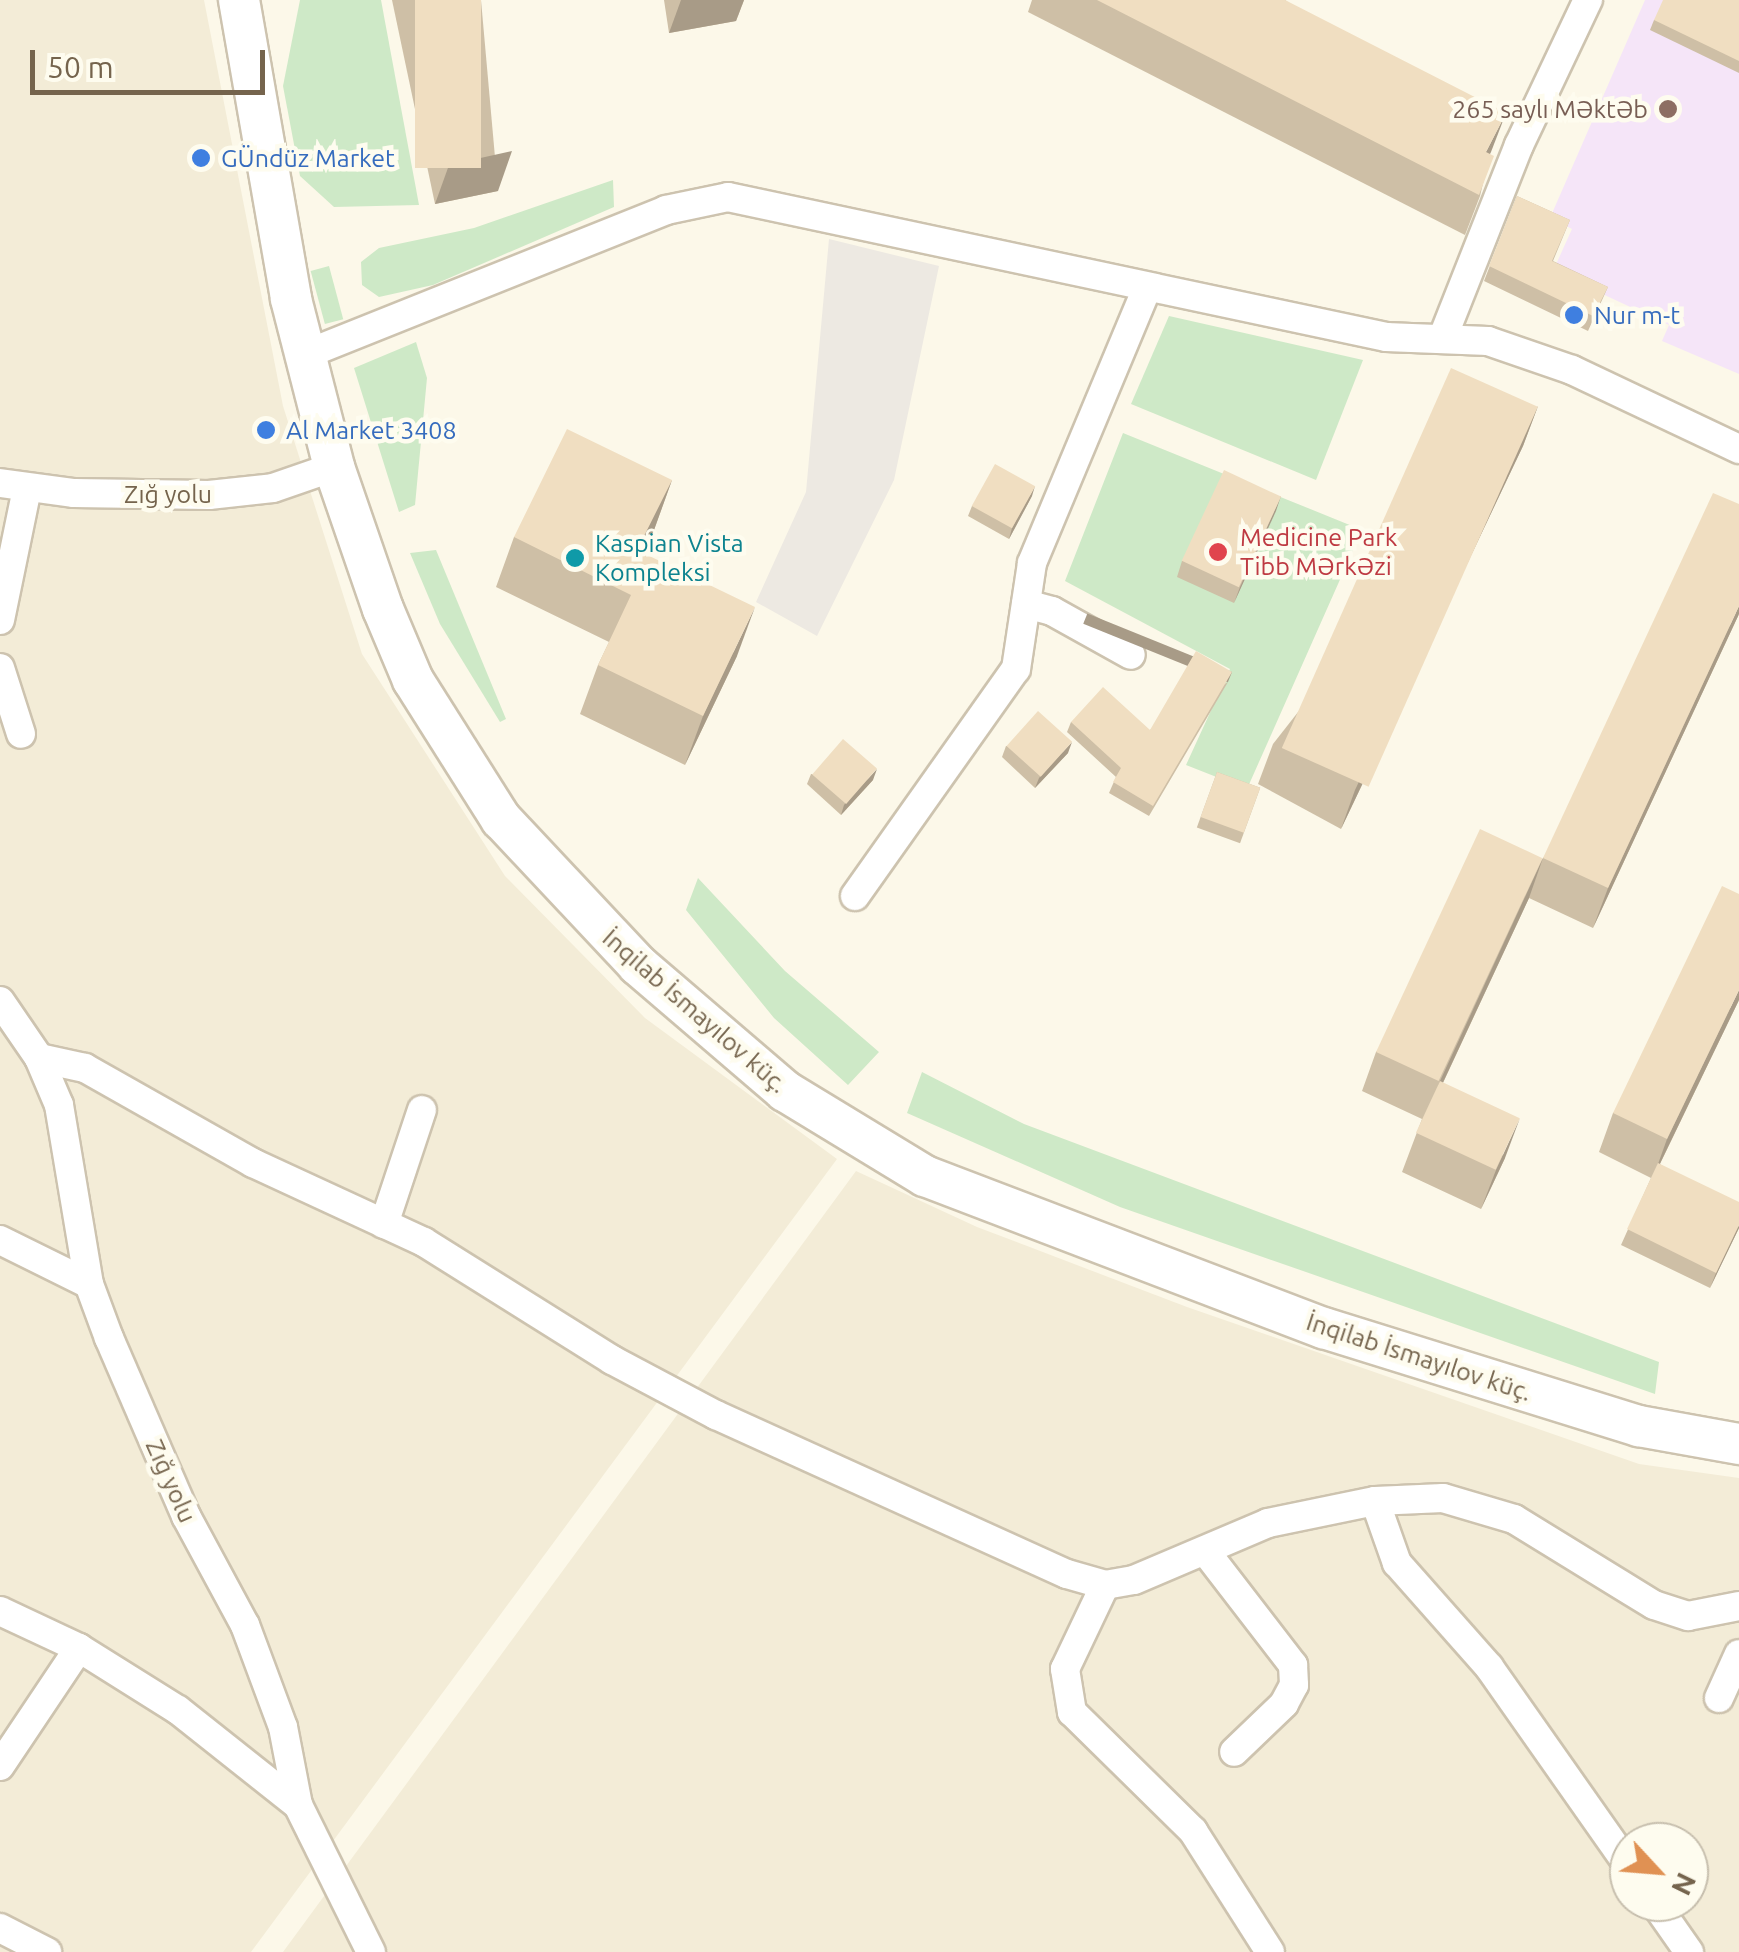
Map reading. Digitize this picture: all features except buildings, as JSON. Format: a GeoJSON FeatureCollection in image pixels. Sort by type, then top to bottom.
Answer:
{"type":"FeatureCollection","features":[{"type":"Feature","properties":{"kind":"main road","name":"İnqilab İsmayılov küç."},"geometry":{"type":"LineString","coordinates":[[239,0],[304,355],[334,466],[413,680],[502,819],[638,965],[834,1126],[925,1176],[1324,1328],[1638,1426],[1739,1444]]}},
{"type":"Feature","properties":{"kind":"street"},"geometry":{"type":"LineString","coordinates":[[1443,337],[1519,145],[1588,0]]}},
{"type":"Feature","properties":{"kind":"street"},"geometry":{"type":"LineString","coordinates":[[304,355],[666,210],[728,198],[1386,337],[1443,337],[1530,352],[1739,449]]}},
{"type":"Feature","properties":{"kind":"street"},"geometry":{"type":"LineString","coordinates":[[855,896],[1016,669],[1032,563],[1147,288]]}},
{"type":"Feature","properties":{"kind":"street","name":"Zığ yolu"},"geometry":{"type":"LineString","coordinates":[[13,486],[242,493],[334,466]]}},
{"type":"Feature","properties":{"kind":"street"},"geometry":{"type":"LineString","coordinates":[[0,620],[13,486]]}},
{"type":"Feature","properties":{"kind":"street"},"geometry":{"type":"LineString","coordinates":[[1026,604],[1052,611],[1131,655]]}},
{"type":"Feature","properties":{"kind":"street"},"geometry":{"type":"LineString","coordinates":[[0,668],[21,734]]}},
{"type":"Feature","properties":{"kind":"street","name":"Zığ yolu"},"geometry":{"type":"LineString","coordinates":[[0,1001],[39,1058],[72,1157],[89,1284],[186,1516],[245,1625],[283,1727],[298,1804],[371,1952]]}},
{"type":"Feature","properties":{"kind":"street"},"geometry":{"type":"LineString","coordinates":[[39,1058],[85,1068],[254,1163],[458,1260],[612,1360],[716,1415],[1105,1585],[1206,1552],[1268,1523],[1375,1501],[1443,1498],[1476,1504],[1654,1605],[1688,1616],[1739,1606]]}},
{"type":"Feature","properties":{"kind":"street"},"geometry":{"type":"LineString","coordinates":[[384,1224],[422,1110]]}},
{"type":"Feature","properties":{"kind":"street"},"geometry":{"type":"LineString","coordinates":[[0,1240],[89,1284]]}},
{"type":"Feature","properties":{"kind":"street"},"geometry":{"type":"LineString","coordinates":[[1375,1501],[1397,1563],[1490,1667],[1609,1837]]}},
{"type":"Feature","properties":{"kind":"street"},"geometry":{"type":"LineString","coordinates":[[1206,1552],[1293,1665],[1294,1685],[1284,1704],[1234,1752]]}},
{"type":"Feature","properties":{"kind":"street"},"geometry":{"type":"LineString","coordinates":[[1105,1585],[1065,1668],[1072,1712],[1193,1831],[1270,1952]]}},
{"type":"Feature","properties":{"kind":"street"},"geometry":{"type":"LineString","coordinates":[[0,1611],[79,1648],[178,1710],[298,1804]]}},
{"type":"Feature","properties":{"kind":"street"},"geometry":{"type":"LineString","coordinates":[[0,1766],[79,1648]]}},
{"type":"Feature","properties":{"kind":"street"},"geometry":{"type":"LineString","coordinates":[[1719,1698],[1739,1654]]}},
{"type":"Feature","properties":{"kind":"street"},"geometry":{"type":"LineString","coordinates":[[1668,1922],[1689,1952]]}},
{"type":"Feature","properties":{"kind":"street"},"geometry":{"type":"LineString","coordinates":[[0,1928],[47,1952]]}},
{"type":"Feature","properties":{"kind":"shaded area"},"geometry":{"type":"Polygon","coordinates":[[[0,0],[204,0],[283,406],[362,654],[505,876],[645,1018],[837,1159],[251,1952],[0,1952],[0,0]]]}},
{"type":"Feature","properties":{"kind":"shaded area","name":"265 saylı Məktəb"},"geometry":{"type":"Polygon","coordinates":[[[1645,0],[1739,0],[1739,374],[1662,341],[1669,325],[1553,271],[1572,229],[1550,218],[1645,0]]]}},
{"type":"Feature","properties":{"kind":"shaded area"},"geometry":{"type":"Polygon","coordinates":[[[829,239],[939,266],[894,480],[817,636],[756,602],[806,492],[829,239]]]}},
{"type":"Feature","properties":{"kind":"shaded area"},"geometry":{"type":"Polygon","coordinates":[[[856,1171],[977,1227],[1187,1307],[1639,1464],[1739,1478],[1739,1952],[283,1952],[856,1171]]]}},
{"type":"Feature","properties":{"kind":"green space"},"geometry":{"type":"Polygon","coordinates":[[[300,0],[381,0],[419,205],[334,207],[300,176],[283,86],[300,0]]]}},
{"type":"Feature","properties":{"kind":"green space"},"geometry":{"type":"Polygon","coordinates":[[[613,180],[614,207],[433,285],[379,297],[362,285],[361,262],[379,248],[474,228],[613,180]]]}},
{"type":"Feature","properties":{"kind":"green space"},"geometry":{"type":"Polygon","coordinates":[[[329,266],[343,319],[325,324],[311,271],[329,266]]]}},
{"type":"Feature","properties":{"kind":"green space"},"geometry":{"type":"Polygon","coordinates":[[[1169,316],[1363,360],[1316,480],[1131,404],[1169,316]]]}},
{"type":"Feature","properties":{"kind":"green space"},"geometry":{"type":"Polygon","coordinates":[[[416,342],[427,378],[415,505],[399,512],[354,368],[416,342]]]}},
{"type":"Feature","properties":{"kind":"green space"},"geometry":{"type":"Polygon","coordinates":[[[1123,433],[1362,530],[1247,789],[1186,765],[1230,669],[1065,581],[1123,433]]]}},
{"type":"Feature","properties":{"kind":"green space"},"geometry":{"type":"Polygon","coordinates":[[[436,550],[506,719],[500,722],[440,624],[410,553],[436,550]]]}},
{"type":"Feature","properties":{"kind":"green space"},"geometry":{"type":"Polygon","coordinates":[[[698,878],[785,971],[879,1052],[848,1085],[774,1018],[686,910],[698,878]]]}},
{"type":"Feature","properties":{"kind":"green space"},"geometry":{"type":"Polygon","coordinates":[[[922,1072],[1024,1124],[1659,1362],[1655,1394],[1120,1207],[907,1113],[922,1072]]]}},
{"type":"Feature","properties":{"kind":"place","name":"265 saylı Məktəb"},"geometry":{"type":"Point","coordinates":[1668,109]}},
{"type":"Feature","properties":{"kind":"place","name":"GÜndüz Market"},"geometry":{"type":"Point","coordinates":[201,158]}},
{"type":"Feature","properties":{"kind":"place","name":"Nur m-t"},"geometry":{"type":"Point","coordinates":[1574,315]}},
{"type":"Feature","properties":{"kind":"place","name":"Al Market 3408"},"geometry":{"type":"Point","coordinates":[266,430]}},
{"type":"Feature","properties":{"kind":"place","name":"Medicine Park Tibb Mərkəzi"},"geometry":{"type":"Point","coordinates":[1218,552]}},
{"type":"Feature","properties":{"kind":"place","name":"Kaspian Vista Kompleksi"},"geometry":{"type":"Point","coordinates":[575,558]}}]}
